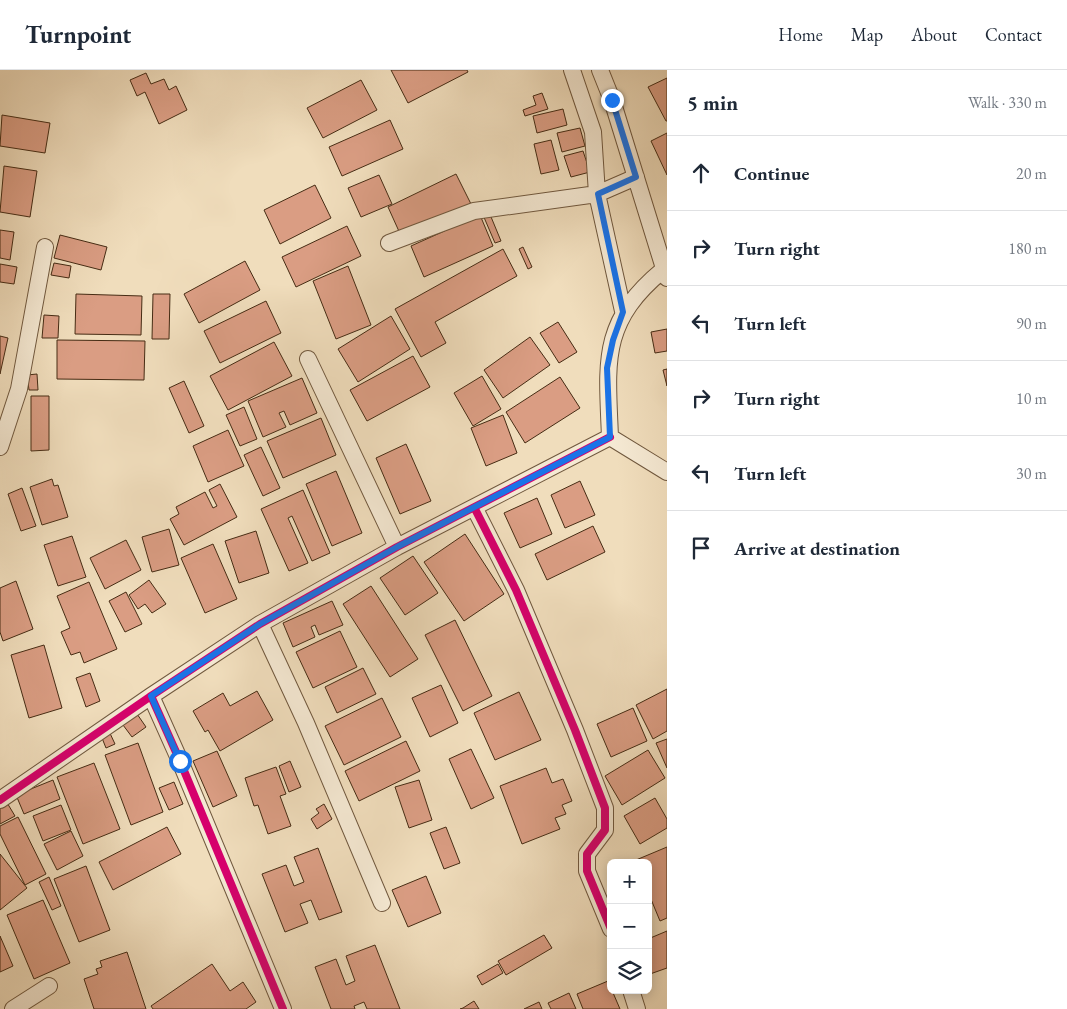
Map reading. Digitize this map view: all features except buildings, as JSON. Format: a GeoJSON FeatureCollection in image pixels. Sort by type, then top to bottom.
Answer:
{"type":"FeatureCollection","features":[{"type":"Feature","properties":{"kind":"street"},"geometry":{"type":"LineString","coordinates":[[572,70],[593,132],[598,194],[623,312]]}},
{"type":"Feature","properties":{"kind":"street"},"geometry":{"type":"LineString","coordinates":[[600,70],[612,100],[636,177],[662,245],[665,274],[643,287],[623,312],[613,340],[607,368],[610,437]]}},
{"type":"Feature","properties":{"kind":"street"},"geometry":{"type":"LineString","coordinates":[[389,243],[474,211],[598,194],[636,177]]}},
{"type":"Feature","properties":{"kind":"street"},"geometry":{"type":"LineString","coordinates":[[0,447],[19,389],[45,247]]}},
{"type":"Feature","properties":{"kind":"street"},"geometry":{"type":"LineString","coordinates":[[308,359],[397,547]]}},
{"type":"Feature","properties":{"kind":"street"},"geometry":{"type":"LineString","coordinates":[[610,437],[667,472]]}},
{"type":"Feature","properties":{"kind":"street"},"geometry":{"type":"LineString","coordinates":[[0,800],[260,624],[397,547],[475,509],[610,437]]}},
{"type":"Feature","properties":{"kind":"street"},"geometry":{"type":"LineString","coordinates":[[475,509],[516,590],[575,730],[605,808],[605,830],[587,854],[587,872],[607,920]]}},
{"type":"Feature","properties":{"kind":"street"},"geometry":{"type":"LineString","coordinates":[[260,624],[382,903]]}},
{"type":"Feature","properties":{"kind":"street"},"geometry":{"type":"LineString","coordinates":[[151,696],[283,1009]]}},
{"type":"Feature","properties":{"kind":"street"},"geometry":{"type":"LineString","coordinates":[[13,1009],[49,986]]}},
{"type":"Feature","properties":{"kind":"street"},"geometry":{"type":"LineString","coordinates":[[632,994],[637,1009]]}},
{"type":"Feature","properties":{"kind":"cycle path"},"geometry":{"type":"LineString","coordinates":[[0,800],[260,624],[397,547],[610,437]]}},
{"type":"Feature","properties":{"kind":"cycle path"},"geometry":{"type":"LineString","coordinates":[[475,509],[516,590],[575,730],[605,808],[605,830],[587,854],[587,871],[607,919]]}},
{"type":"Feature","properties":{"kind":"cycle path"},"geometry":{"type":"LineString","coordinates":[[151,696],[283,1009]]}},
{"type":"Feature","properties":{"kind":"route"},"geometry":{"type":"LineString","coordinates":[[180,761],[151,696],[260,624],[397,547],[475,509],[610,437],[607,368],[613,340],[623,312],[598,194],[636,177],[612,100]]}}]}
